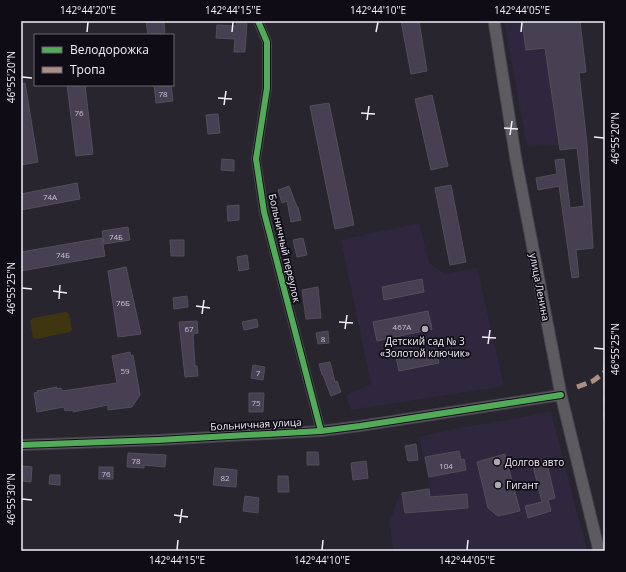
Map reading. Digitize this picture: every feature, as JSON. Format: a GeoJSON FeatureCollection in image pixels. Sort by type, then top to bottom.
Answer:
{"type":"FeatureCollection","features":[{"type":"Feature","properties":{"kind":"main road","name":"улица Ленина"},"geometry":{"type":"LineString","coordinates":[[494,21],[516,160],[561,395],[599,551]]}},
{"type":"Feature","properties":{"kind":"street","name":"Больничный переулок"},"geometry":{"type":"LineString","coordinates":[[258,21],[267,42],[267,88],[256,159],[264,212],[321,431]]}},
{"type":"Feature","properties":{"kind":"street","name":"Больничная улица"},"geometry":{"type":"LineString","coordinates":[[21,445],[158,440],[321,431],[561,395]]}},
{"type":"Feature","properties":{"kind":"shaded area"},"geometry":{"type":"Polygon","coordinates":[[[504,21],[541,21],[559,145],[527,146],[504,21]]]}},
{"type":"Feature","properties":{"kind":"shaded area","name":"Детский сад № 3 «Золотой ключик»"},"geometry":{"type":"Polygon","coordinates":[[[419,223],[429,262],[444,274],[477,268],[504,386],[351,410],[346,395],[371,384],[341,240],[419,223]]]}},
{"type":"Feature","properties":{"kind":"shaded area"},"geometry":{"type":"Polygon","coordinates":[[[66,312],[69,314],[72,330],[70,332],[36,339],[33,337],[30,321],[33,318],[66,312]]]}},
{"type":"Feature","properties":{"kind":"shaded area"},"geometry":{"type":"Polygon","coordinates":[[[551,412],[587,551],[393,551],[390,521],[400,493],[430,487],[419,437],[454,429],[551,412]]]}},
{"type":"Feature","properties":{"kind":"building"},"geometry":{"type":"Polygon","coordinates":[[[146,21],[164,21],[165,34],[148,34],[146,21]]]}},
{"type":"Feature","properties":{"kind":"building"},"geometry":{"type":"Polygon","coordinates":[[[237,21],[247,21],[245,52],[234,52],[235,39],[216,38],[217,25],[236,26],[237,21]]]}},
{"type":"Feature","properties":{"kind":"building"},"geometry":{"type":"Polygon","coordinates":[[[401,21],[419,21],[427,71],[411,74],[401,21]]]}},
{"type":"Feature","properties":{"kind":"building"},"geometry":{"type":"Polygon","coordinates":[[[522,21],[580,21],[586,72],[579,73],[587,144],[593,248],[576,250],[579,277],[572,278],[559,186],[538,190],[536,178],[557,174],[555,160],[564,159],[570,208],[584,206],[577,148],[560,150],[545,48],[526,50],[522,21]]]}},
{"type":"Feature","properties":{"kind":"building"},"geometry":{"type":"Polygon","coordinates":[[[25,83],[38,162],[21,165],[21,84],[25,83]]]}},
{"type":"Feature","properties":{"kind":"building"},"geometry":{"type":"Polygon","coordinates":[[[67,86],[85,86],[93,154],[76,156],[67,86]]]}},
{"type":"Feature","properties":{"kind":"building"},"geometry":{"type":"Polygon","coordinates":[[[154,86],[171,86],[173,101],[156,103],[154,86]]]}},
{"type":"Feature","properties":{"kind":"building"},"geometry":{"type":"Polygon","coordinates":[[[432,95],[448,166],[431,170],[415,99],[432,95]]]}},
{"type":"Feature","properties":{"kind":"building"},"geometry":{"type":"Polygon","coordinates":[[[329,103],[354,225],[335,229],[310,106],[329,103]]]}},
{"type":"Feature","properties":{"kind":"building"},"geometry":{"type":"Polygon","coordinates":[[[218,114],[220,133],[208,134],[206,115],[218,114]]]}},
{"type":"Feature","properties":{"kind":"building"},"geometry":{"type":"Polygon","coordinates":[[[222,159],[234,160],[234,171],[221,170],[222,159]]]}},
{"type":"Feature","properties":{"kind":"building"},"geometry":{"type":"Polygon","coordinates":[[[77,183],[80,199],[21,210],[21,194],[77,183]]]}},
{"type":"Feature","properties":{"kind":"building"},"geometry":{"type":"Polygon","coordinates":[[[451,185],[466,262],[450,265],[435,188],[451,185]]]}},
{"type":"Feature","properties":{"kind":"building"},"geometry":{"type":"Polygon","coordinates":[[[289,186],[298,207],[301,220],[291,222],[287,201],[282,203],[278,190],[289,186]]]}},
{"type":"Feature","properties":{"kind":"building"},"geometry":{"type":"Polygon","coordinates":[[[239,205],[239,220],[228,221],[227,206],[239,205]]]}},
{"type":"Feature","properties":{"kind":"building"},"geometry":{"type":"Polygon","coordinates":[[[128,227],[130,240],[104,244],[102,231],[128,227]]]}},
{"type":"Feature","properties":{"kind":"building"},"geometry":{"type":"Polygon","coordinates":[[[102,238],[105,256],[21,271],[21,252],[102,238]]]}},
{"type":"Feature","properties":{"kind":"building"},"geometry":{"type":"Polygon","coordinates":[[[303,238],[307,255],[297,257],[293,240],[303,238]]]}},
{"type":"Feature","properties":{"kind":"building"},"geometry":{"type":"Polygon","coordinates":[[[170,240],[184,240],[184,256],[171,256],[170,240]]]}},
{"type":"Feature","properties":{"kind":"building"},"geometry":{"type":"Polygon","coordinates":[[[247,255],[249,269],[239,271],[237,257],[247,255]]]}},
{"type":"Feature","properties":{"kind":"building"},"geometry":{"type":"Polygon","coordinates":[[[126,267],[141,334],[118,337],[108,271],[126,267]]]}},
{"type":"Feature","properties":{"kind":"building"},"geometry":{"type":"Polygon","coordinates":[[[422,279],[424,292],[384,300],[382,287],[422,279]]]}},
{"type":"Feature","properties":{"kind":"building"},"geometry":{"type":"Polygon","coordinates":[[[318,287],[321,318],[306,319],[302,290],[318,287]]]}},
{"type":"Feature","properties":{"kind":"building"},"geometry":{"type":"Polygon","coordinates":[[[187,296],[188,307],[174,309],[173,298],[187,296]]]}},
{"type":"Feature","properties":{"kind":"building"},"geometry":{"type":"Polygon","coordinates":[[[428,311],[432,329],[377,341],[373,322],[428,311]]]}},
{"type":"Feature","properties":{"kind":"building"},"geometry":{"type":"Polygon","coordinates":[[[257,319],[258,327],[244,330],[242,322],[257,319]]]}},
{"type":"Feature","properties":{"kind":"building"},"geometry":{"type":"Polygon","coordinates":[[[197,321],[198,333],[193,334],[195,366],[197,366],[198,376],[185,377],[179,322],[197,321]]]}},
{"type":"Feature","properties":{"kind":"building"},"geometry":{"type":"Polygon","coordinates":[[[328,331],[329,343],[318,344],[316,333],[328,331]]]}},
{"type":"Feature","properties":{"kind":"building"},"geometry":{"type":"Polygon","coordinates":[[[436,349],[439,363],[399,371],[396,357],[436,349]]]}},
{"type":"Feature","properties":{"kind":"building"},"geometry":{"type":"Polygon","coordinates":[[[130,352],[131,356],[133,355],[140,395],[132,407],[108,410],[108,405],[73,412],[73,410],[65,411],[64,407],[37,412],[34,393],[38,392],[37,391],[57,387],[57,389],[61,388],[62,391],[117,383],[112,356],[130,352]]]}},
{"type":"Feature","properties":{"kind":"building"},"geometry":{"type":"Polygon","coordinates":[[[330,362],[335,382],[337,381],[341,392],[331,396],[319,364],[330,362]]]}},
{"type":"Feature","properties":{"kind":"building"},"geometry":{"type":"Polygon","coordinates":[[[253,365],[265,367],[263,380],[251,378],[253,365]]]}},
{"type":"Feature","properties":{"kind":"building"},"geometry":{"type":"Polygon","coordinates":[[[249,393],[264,393],[263,412],[249,412],[249,393]]]}},
{"type":"Feature","properties":{"kind":"building"},"geometry":{"type":"Polygon","coordinates":[[[416,444],[418,460],[408,461],[405,446],[416,444]]]}},
{"type":"Feature","properties":{"kind":"building"},"geometry":{"type":"Polygon","coordinates":[[[459,451],[461,460],[464,459],[466,470],[429,477],[425,457],[459,451]]]}},
{"type":"Feature","properties":{"kind":"building"},"geometry":{"type":"Polygon","coordinates":[[[307,452],[318,452],[319,465],[307,465],[307,452]]]}},
{"type":"Feature","properties":{"kind":"building"},"geometry":{"type":"Polygon","coordinates":[[[128,453],[166,455],[165,467],[144,465],[144,468],[127,467],[128,453]]]}},
{"type":"Feature","properties":{"kind":"building","name":"Гигант"},"geometry":{"type":"Polygon","coordinates":[[[505,454],[520,511],[498,516],[488,508],[477,462],[505,454]]]}},
{"type":"Feature","properties":{"kind":"building"},"geometry":{"type":"Polygon","coordinates":[[[546,459],[555,498],[548,500],[551,511],[528,518],[525,506],[542,502],[532,462],[546,459]]]}},
{"type":"Feature","properties":{"kind":"building"},"geometry":{"type":"Polygon","coordinates":[[[366,461],[368,478],[353,480],[351,463],[366,461]]]}},
{"type":"Feature","properties":{"kind":"building"},"geometry":{"type":"Polygon","coordinates":[[[21,466],[32,467],[31,482],[21,481],[21,466]]]}},
{"type":"Feature","properties":{"kind":"building"},"geometry":{"type":"Polygon","coordinates":[[[99,467],[113,467],[113,479],[99,479],[99,467]]]}},
{"type":"Feature","properties":{"kind":"building"},"geometry":{"type":"Polygon","coordinates":[[[215,468],[237,470],[236,487],[213,485],[215,468]]]}},
{"type":"Feature","properties":{"kind":"building"},"geometry":{"type":"Polygon","coordinates":[[[50,475],[60,475],[60,485],[49,484],[50,475]]]}},
{"type":"Feature","properties":{"kind":"building"},"geometry":{"type":"Polygon","coordinates":[[[278,476],[288,476],[289,492],[278,492],[278,476]]]}},
{"type":"Feature","properties":{"kind":"building"},"geometry":{"type":"Polygon","coordinates":[[[429,489],[430,497],[467,494],[468,508],[405,513],[402,493],[429,489]]]}},
{"type":"Feature","properties":{"kind":"building"},"geometry":{"type":"Polygon","coordinates":[[[245,496],[259,498],[258,513],[243,511],[245,496]]]}},
{"type":"Feature","properties":{"kind":"railway"},"geometry":{"type":"LineString","coordinates":[[605,357],[605,418]]}},
{"type":"Feature","properties":{"kind":"marked path"},"geometry":{"type":"LineString","coordinates":[[577,387],[593,381],[605,372]]}},
{"type":"Feature","properties":{"kind":"cycle path"},"geometry":{"type":"LineString","coordinates":[[258,21],[267,42],[267,88],[256,159],[264,212],[321,431]]}},
{"type":"Feature","properties":{"kind":"cycle path"},"geometry":{"type":"LineString","coordinates":[[21,445],[158,440],[321,431],[561,395]]}},
{"type":"Feature","properties":{"kind":"place","name":"Детский сад № 3 «Золотой ключик»"},"geometry":{"type":"Point","coordinates":[425,329]}},
{"type":"Feature","properties":{"kind":"place","name":"Долгов авто"},"geometry":{"type":"Point","coordinates":[497,462]}},
{"type":"Feature","properties":{"kind":"place","name":"Гигант"},"geometry":{"type":"Point","coordinates":[498,485]}}]}
